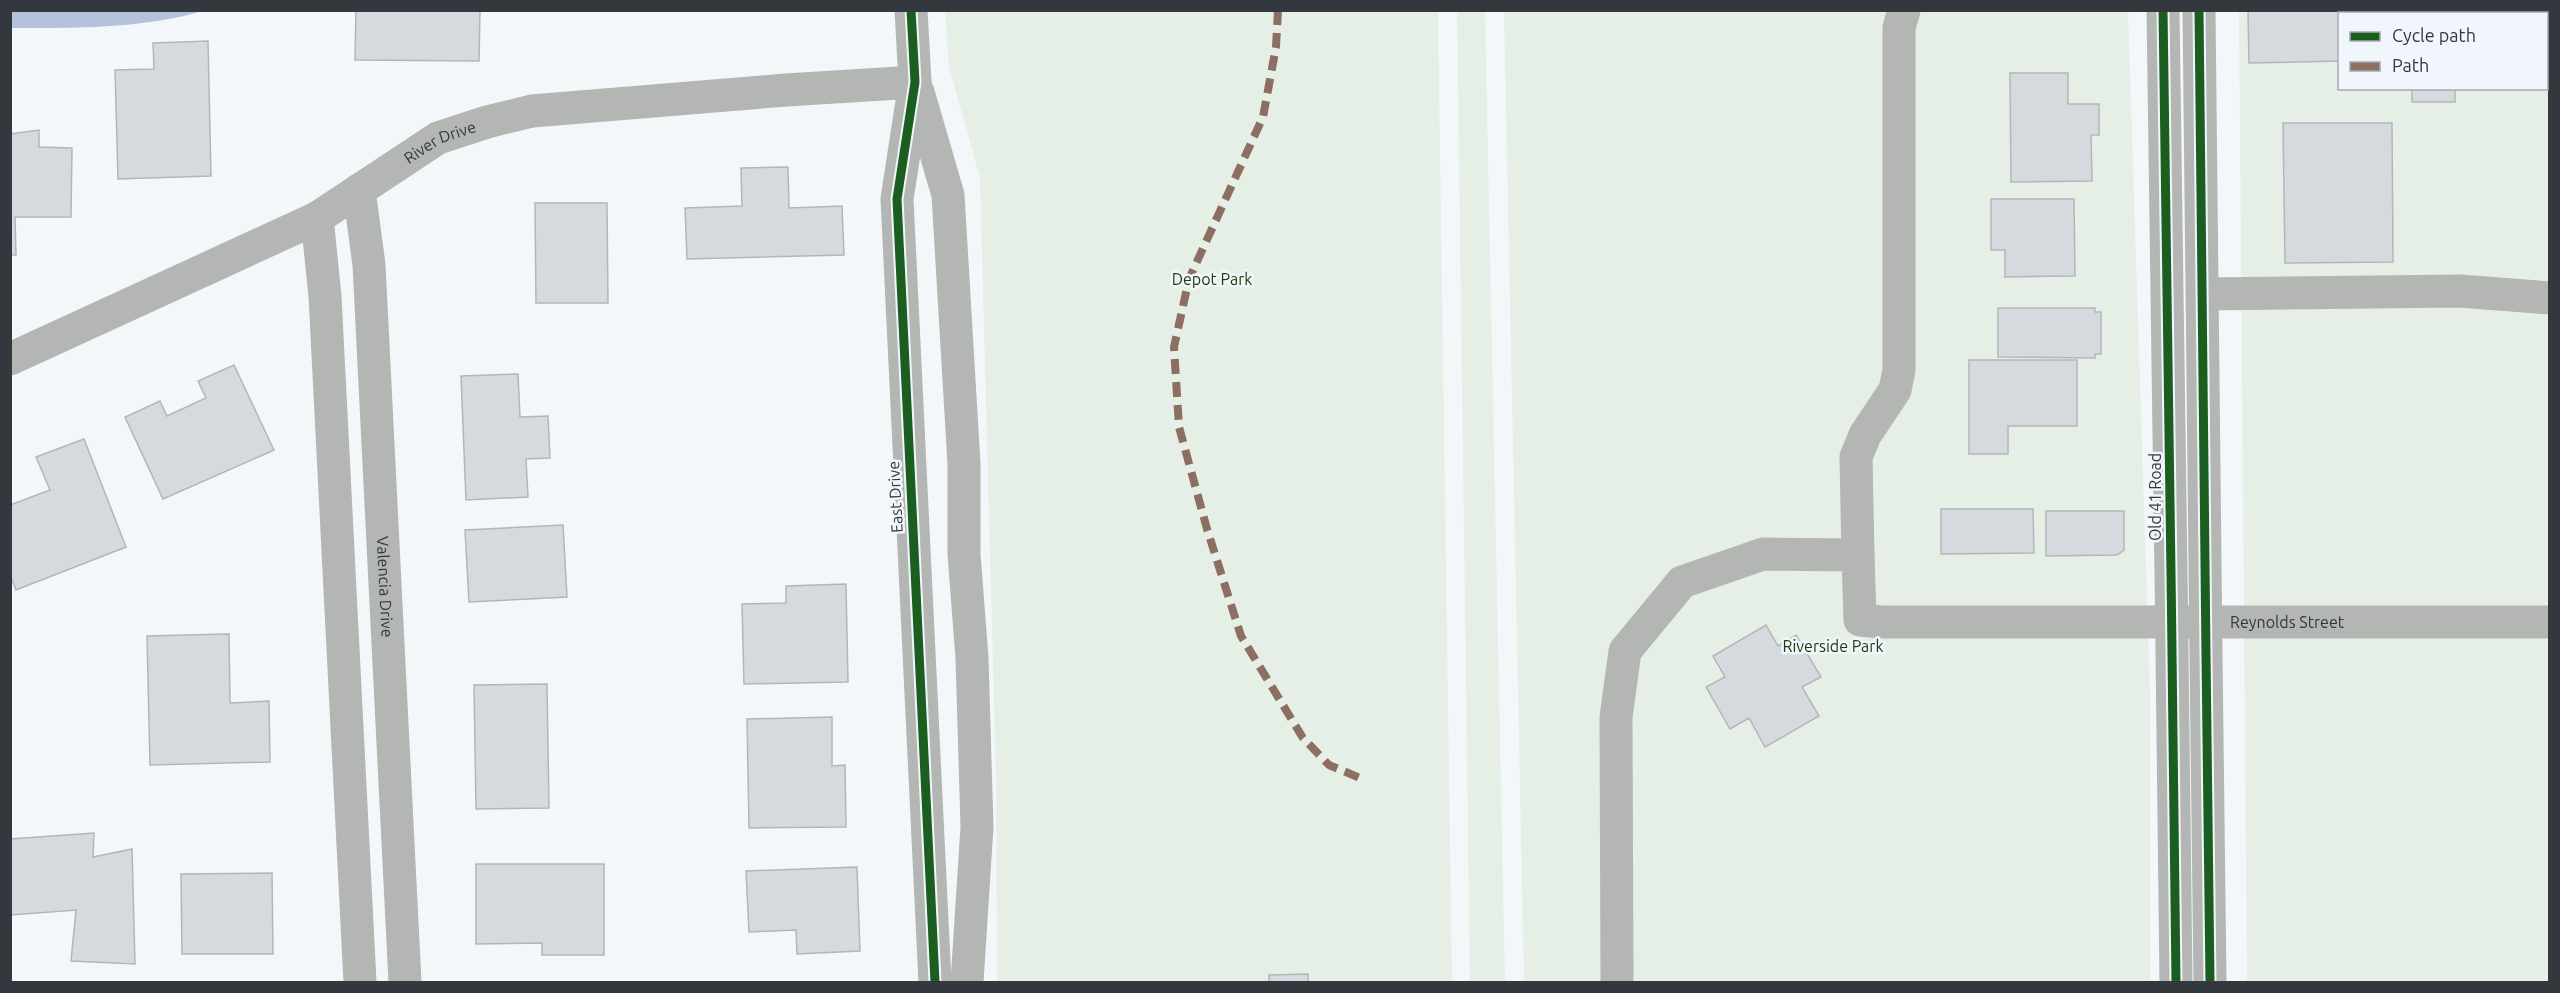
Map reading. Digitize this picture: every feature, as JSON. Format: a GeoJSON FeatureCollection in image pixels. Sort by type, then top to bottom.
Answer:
{"type":"FeatureCollection","features":[{"type":"Feature","properties":{"kind":"street","name":"East Drive"},"geometry":{"type":"LineString","coordinates":[[911,10],[915,82],[897,199],[935,982]]}},
{"type":"Feature","properties":{"kind":"street"},"geometry":{"type":"LineString","coordinates":[[1617,982],[1616,717],[1624,651],[1682,582],[1763,554],[1858,555],[1856,457],[1865,435],[1895,390],[1899,370],[1899,28],[1905,10]]}},
{"type":"Feature","properties":{"kind":"street","name":"Old 41 Road"},"geometry":{"type":"LineString","coordinates":[[2163,10],[2169,297],[2170,623],[2176,982]]}},
{"type":"Feature","properties":{"kind":"street"},"geometry":{"type":"LineString","coordinates":[[2199,10],[2204,622],[2210,982]]}},
{"type":"Feature","properties":{"kind":"street","name":"East Drive"},"geometry":{"type":"LineString","coordinates":[[915,82],[948,195],[963,452],[964,554],[972,658],[977,827],[968,982]]}},
{"type":"Feature","properties":{"kind":"street","name":"River Drive"},"geometry":{"type":"LineString","coordinates":[[10,359],[317,218],[438,138],[487,122],[532,111],[915,82]]}},
{"type":"Feature","properties":{"kind":"street","name":"Valencia Drive"},"geometry":{"type":"LineString","coordinates":[[359,190],[369,265],[405,982]]}},
{"type":"Feature","properties":{"kind":"street"},"geometry":{"type":"LineString","coordinates":[[317,218],[325,296],[360,982]]}},
{"type":"Feature","properties":{"kind":"street"},"geometry":{"type":"LineString","coordinates":[[2203,294],[2460,291],[2550,298]]}},
{"type":"Feature","properties":{"kind":"street","name":"Reynolds Street"},"geometry":{"type":"LineString","coordinates":[[1858,555],[1860,620],[2170,623],[2550,622]]}},
{"type":"Feature","properties":{"kind":"green space","name":"Depot Park"},"geometry":{"type":"Polygon","coordinates":[[[945,11],[1438,11],[1452,982],[997,982],[996,780],[980,178],[949,67],[945,11]]]}},
{"type":"Feature","properties":{"kind":"green space"},"geometry":{"type":"Polygon","coordinates":[[[1457,11],[1485,11],[1505,982],[1470,982],[1457,11]]]}},
{"type":"Feature","properties":{"kind":"green space","name":"Riverside Park"},"geometry":{"type":"Polygon","coordinates":[[[1504,11],[2128,11],[2150,691],[2150,982],[1524,982],[1504,11]]]}},
{"type":"Feature","properties":{"kind":"green space"},"geometry":{"type":"Polygon","coordinates":[[[2239,11],[2549,11],[2549,982],[2247,982],[2239,11]]]}},
{"type":"Feature","properties":{"kind":"water"},"geometry":{"type":"Polygon","coordinates":[[[10,11],[203,11],[132,24],[11,28],[10,11]]]}},
{"type":"Feature","properties":{"kind":"building"},"geometry":{"type":"Polygon","coordinates":[[[356,10],[480,10],[479,61],[355,60],[356,10]]]}},
{"type":"Feature","properties":{"kind":"building"},"geometry":{"type":"Polygon","coordinates":[[[2248,10],[2453,10],[2453,12],[2338,12],[2338,61],[2249,63],[2248,10]]]}},
{"type":"Feature","properties":{"kind":"building"},"geometry":{"type":"Polygon","coordinates":[[[208,41],[211,176],[118,179],[115,70],[154,69],[153,43],[208,41]]]}},
{"type":"Feature","properties":{"kind":"building"},"geometry":{"type":"Polygon","coordinates":[[[2010,73],[2068,73],[2068,104],[2099,104],[2099,135],[2091,135],[2092,181],[2011,182],[2010,73]]]}},
{"type":"Feature","properties":{"kind":"building"},"geometry":{"type":"Polygon","coordinates":[[[2412,90],[2455,90],[2455,102],[2412,102],[2412,90]]]}},
{"type":"Feature","properties":{"kind":"building"},"geometry":{"type":"Polygon","coordinates":[[[2283,123],[2392,123],[2393,262],[2285,263],[2283,123]]]}},
{"type":"Feature","properties":{"kind":"building"},"geometry":{"type":"Polygon","coordinates":[[[39,130],[39,147],[72,148],[71,217],[15,217],[16,255],[10,255],[10,134],[39,130]]]}},
{"type":"Feature","properties":{"kind":"building"},"geometry":{"type":"Polygon","coordinates":[[[788,167],[789,208],[842,206],[844,255],[687,259],[685,208],[742,206],[741,168],[788,167]]]}},
{"type":"Feature","properties":{"kind":"building"},"geometry":{"type":"Polygon","coordinates":[[[1991,199],[2074,199],[2075,276],[2005,277],[2005,250],[1991,250],[1991,199]]]}},
{"type":"Feature","properties":{"kind":"building"},"geometry":{"type":"Polygon","coordinates":[[[535,203],[607,203],[608,303],[536,303],[535,203]]]}},
{"type":"Feature","properties":{"kind":"building"},"geometry":{"type":"Polygon","coordinates":[[[1998,308],[2095,308],[2095,312],[2101,312],[2101,354],[2095,354],[2095,358],[1998,357],[1998,308]]]}},
{"type":"Feature","properties":{"kind":"building"},"geometry":{"type":"Polygon","coordinates":[[[1969,360],[2077,360],[2077,426],[2008,426],[2008,454],[1969,454],[1969,360]]]}},
{"type":"Feature","properties":{"kind":"building"},"geometry":{"type":"Polygon","coordinates":[[[234,365],[274,450],[163,499],[125,417],[160,401],[167,416],[206,398],[198,381],[234,365]]]}},
{"type":"Feature","properties":{"kind":"building"},"geometry":{"type":"Polygon","coordinates":[[[518,374],[520,417],[548,416],[550,458],[526,459],[528,497],[466,500],[461,376],[518,374]]]}},
{"type":"Feature","properties":{"kind":"building"},"geometry":{"type":"Polygon","coordinates":[[[84,439],[126,547],[16,590],[10,575],[10,505],[50,490],[36,457],[84,439]]]}},
{"type":"Feature","properties":{"kind":"building"},"geometry":{"type":"Polygon","coordinates":[[[1941,509],[2033,509],[2034,553],[1941,554],[1941,509]]]}},
{"type":"Feature","properties":{"kind":"building"},"geometry":{"type":"Polygon","coordinates":[[[2046,511],[2124,511],[2124,550],[2117,555],[2046,556],[2046,511]]]}},
{"type":"Feature","properties":{"kind":"building"},"geometry":{"type":"Polygon","coordinates":[[[563,525],[567,597],[469,602],[465,530],[563,525]]]}},
{"type":"Feature","properties":{"kind":"building"},"geometry":{"type":"Polygon","coordinates":[[[846,584],[848,682],[744,684],[742,604],[786,603],[786,586],[846,584]]]}},
{"type":"Feature","properties":{"kind":"building"},"geometry":{"type":"Polygon","coordinates":[[[1766,625],[1778,646],[1796,635],[1821,677],[1802,687],[1819,716],[1765,747],[1749,718],[1730,729],[1706,687],[1725,677],[1713,656],[1766,625]]]}},
{"type":"Feature","properties":{"kind":"building"},"geometry":{"type":"Polygon","coordinates":[[[229,634],[230,703],[269,701],[270,762],[150,765],[147,636],[229,634]]]}},
{"type":"Feature","properties":{"kind":"building"},"geometry":{"type":"Polygon","coordinates":[[[547,684],[549,808],[476,809],[474,685],[547,684]]]}},
{"type":"Feature","properties":{"kind":"building"},"geometry":{"type":"Polygon","coordinates":[[[832,717],[832,766],[845,765],[846,827],[749,828],[747,719],[832,717]]]}},
{"type":"Feature","properties":{"kind":"building"},"geometry":{"type":"Polygon","coordinates":[[[94,833],[93,857],[132,849],[135,964],[71,961],[76,910],[11,915],[10,839],[94,833]]]}},
{"type":"Feature","properties":{"kind":"building"},"geometry":{"type":"Polygon","coordinates":[[[476,864],[604,864],[604,955],[542,955],[542,943],[476,944],[476,864]]]}},
{"type":"Feature","properties":{"kind":"building"},"geometry":{"type":"Polygon","coordinates":[[[857,867],[860,951],[797,954],[796,930],[749,932],[746,871],[857,867]]]}},
{"type":"Feature","properties":{"kind":"building"},"geometry":{"type":"Polygon","coordinates":[[[272,873],[273,954],[182,954],[181,874],[272,873]]]}},
{"type":"Feature","properties":{"kind":"building"},"geometry":{"type":"Polygon","coordinates":[[[1308,974],[1308,982],[1269,982],[1269,975],[1308,974]]]}},
{"type":"Feature","properties":{"kind":"marked path"},"geometry":{"type":"LineString","coordinates":[[1278,10],[1276,47],[1263,117],[1189,279],[1174,347],[1179,427],[1207,529],[1241,636],[1303,738],[1329,765],[1360,778]]}},
{"type":"Feature","properties":{"kind":"cycle path"},"geometry":{"type":"LineString","coordinates":[[911,10],[915,82],[897,199],[935,982]]}},
{"type":"Feature","properties":{"kind":"cycle path"},"geometry":{"type":"LineString","coordinates":[[2163,10],[2176,982]]}},
{"type":"Feature","properties":{"kind":"cycle path"},"geometry":{"type":"LineString","coordinates":[[2199,10],[2210,982]]}}]}
